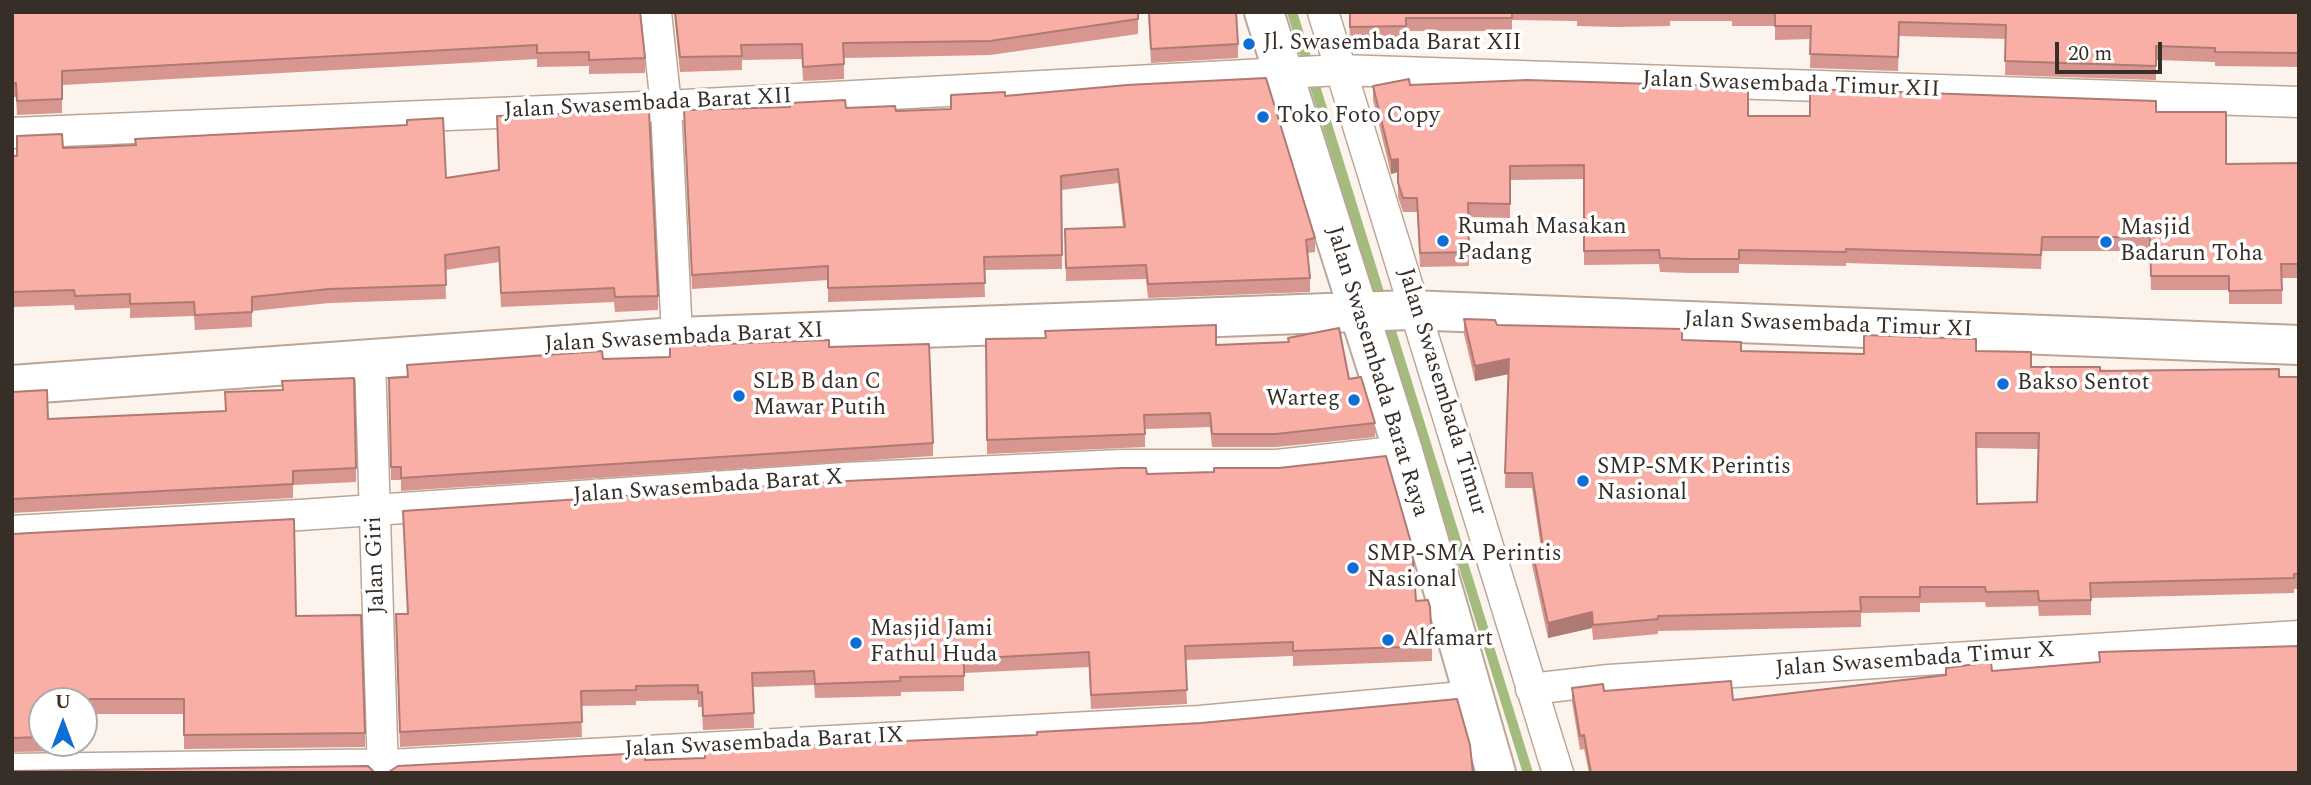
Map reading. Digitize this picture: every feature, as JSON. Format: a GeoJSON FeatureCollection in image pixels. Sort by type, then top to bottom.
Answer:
{"type":"FeatureCollection","features":[{"type":"Feature","properties":{"kind":"street"},"geometry":{"type":"LineString","coordinates":[[656,12],[666,106],[677,337]]}},
{"type":"Feature","properties":{"kind":"street","name":"Jalan Swasembada Barat Raya"},"geometry":{"type":"LineString","coordinates":[[1264,12],[1288,74],[1364,311],[1496,773]]}},
{"type":"Feature","properties":{"kind":"street","name":"Jalan Swasembada Timur"},"geometry":{"type":"LineString","coordinates":[[1324,12],[1337,70],[1559,773]]}},
{"type":"Feature","properties":{"kind":"street","name":"Jalan Swasembada Timur XII"},"geometry":{"type":"LineString","coordinates":[[1288,74],[1337,70],[2299,102]]}},
{"type":"Feature","properties":{"kind":"street","name":"Jalan Swasembada Barat XII"},"geometry":{"type":"LineString","coordinates":[[12,133],[666,106],[1209,75],[1288,74]]}},
{"type":"Feature","properties":{"kind":"street","name":"Jalan Swasembada Timur XI"},"geometry":{"type":"LineString","coordinates":[[1364,311],[1413,310],[2299,345]]}},
{"type":"Feature","properties":{"kind":"street","name":"Jalan Swasembada Barat XI"},"geometry":{"type":"LineString","coordinates":[[12,385],[677,337],[1364,311]]}},
{"type":"Feature","properties":{"kind":"street","name":"Jalan Giri"},"geometry":{"type":"LineString","coordinates":[[370,358],[383,769]]}},
{"type":"Feature","properties":{"kind":"street","name":"Jalan Swasembada Barat X"},"geometry":{"type":"LineString","coordinates":[[12,531],[901,476],[1121,465],[1277,465],[1403,451]]}},
{"type":"Feature","properties":{"kind":"street","name":"Jalan Swasembada Timur X"},"geometry":{"type":"LineString","coordinates":[[1531,689],[1609,680],[2299,636]]}},
{"type":"Feature","properties":{"kind":"street","name":"Jalan Swasembada Barat IX"},"geometry":{"type":"LineString","coordinates":[[12,769],[383,769],[1200,721],[1473,696]]}},
{"type":"Feature","properties":{"kind":"building"},"geometry":{"type":"Polygon","coordinates":[[[12,12],[640,12],[645,58],[589,60],[589,52],[537,53],[537,45],[62,71],[62,99],[17,101],[16,83],[12,83],[12,12]]]}},
{"type":"Feature","properties":{"kind":"building"},"geometry":{"type":"Polygon","coordinates":[[[675,12],[1138,12],[1138,19],[990,41],[843,43],[844,64],[803,67],[802,44],[741,45],[742,56],[680,57],[675,12]]]}},
{"type":"Feature","properties":{"kind":"building"},"geometry":{"type":"Polygon","coordinates":[[[1149,12],[1236,12],[1238,44],[1151,49],[1149,12]]]}},
{"type":"Feature","properties":{"kind":"building"},"geometry":{"type":"Polygon","coordinates":[[[1350,12],[1512,12],[1512,18],[1406,18],[1406,26],[1350,27],[1350,12]]]}},
{"type":"Feature","properties":{"kind":"building"},"geometry":{"type":"Polygon","coordinates":[[[1775,12],[2299,12],[2299,53],[2215,52],[2215,48],[2156,46],[2156,66],[2005,61],[2006,25],[1899,22],[1898,57],[1810,54],[1811,26],[1775,26],[1775,12]]]}},
{"type":"Feature","properties":{"kind":"building"},"geometry":{"type":"Polygon","coordinates":[[[1266,78],[1315,238],[1306,240],[1310,278],[1148,284],[1146,265],[1066,268],[1065,229],[1125,227],[1118,169],[1061,176],[1062,255],[984,257],[985,283],[828,288],[828,266],[692,275],[684,110],[790,107],[790,103],[845,100],[846,108],[895,106],[896,111],[951,109],[951,95],[1005,92],[1005,96],[1127,85],[1266,78]]]}},
{"type":"Feature","properties":{"kind":"building"},"geometry":{"type":"Polygon","coordinates":[[[1409,79],[1410,85],[1527,80],[1748,87],[1748,116],[1810,116],[1810,89],[2156,101],[2156,112],[2226,112],[2226,164],[2299,163],[2299,264],[2281,264],[2282,290],[2229,291],[2229,276],[2151,276],[2150,237],[2042,237],[2041,255],[1846,249],[1846,252],[1739,250],[1739,259],[1691,259],[1660,258],[1659,250],[1584,251],[1584,165],[1510,166],[1510,204],[1468,203],[1469,252],[1420,253],[1417,198],[1403,198],[1398,183],[1398,159],[1391,160],[1373,86],[1409,79]]]}},
{"type":"Feature","properties":{"kind":"building"},"geometry":{"type":"Polygon","coordinates":[[[649,111],[658,296],[615,297],[614,288],[501,293],[499,247],[445,255],[446,285],[329,289],[252,297],[252,312],[195,315],[194,302],[130,304],[130,294],[75,296],[74,290],[12,292],[12,156],[17,156],[17,136],[62,134],[63,148],[94,147],[136,145],[135,139],[407,125],[407,120],[443,118],[446,178],[499,170],[497,116],[649,111]]]}},
{"type":"Feature","properties":{"kind":"building"},"geometry":{"type":"Polygon","coordinates":[[[1464,319],[1495,320],[1497,325],[1682,329],[1682,340],[1741,342],[1741,351],[1864,354],[1864,335],[1976,339],[1976,351],[2031,352],[2031,367],[2100,367],[2100,371],[2279,369],[2279,377],[2299,377],[2299,574],[2294,574],[2294,578],[2090,583],[2091,600],[2039,601],[2038,591],[1986,592],[1985,587],[1920,587],[1920,597],[1860,597],[1861,611],[1658,616],[1658,619],[1593,625],[1592,612],[1548,623],[1532,550],[1543,547],[1532,473],[1505,473],[1509,359],[1475,366],[1464,319]],[[1976,433],[1977,504],[2037,502],[2039,433],[1976,433]]]}},
{"type":"Feature","properties":{"kind":"building"},"geometry":{"type":"Polygon","coordinates":[[[1216,325],[1216,345],[1289,342],[1288,338],[1339,328],[1349,379],[1361,377],[1375,423],[1276,434],[1212,434],[1210,413],[1144,415],[1145,434],[987,440],[986,339],[1046,338],[1045,331],[1216,325]]]}},
{"type":"Feature","properties":{"kind":"building"},"geometry":{"type":"Polygon","coordinates":[[[829,340],[829,347],[929,344],[933,443],[401,478],[401,467],[391,467],[389,378],[408,377],[407,365],[602,351],[603,359],[670,357],[670,346],[829,340]]]}},
{"type":"Feature","properties":{"kind":"building"},"geometry":{"type":"Polygon","coordinates":[[[354,378],[356,468],[293,471],[293,484],[12,499],[12,392],[47,390],[48,419],[226,411],[225,392],[283,390],[282,381],[354,378]]]}},
{"type":"Feature","properties":{"kind":"building"},"geometry":{"type":"Polygon","coordinates":[[[1386,456],[1412,546],[1416,601],[1428,600],[1430,607],[1432,646],[1293,651],[1293,642],[1185,646],[1187,690],[1091,695],[1089,652],[964,659],[964,676],[900,677],[901,681],[815,684],[814,671],[752,673],[754,713],[703,716],[702,692],[698,693],[698,685],[636,686],[636,690],[581,691],[582,722],[400,732],[396,614],[408,614],[403,511],[847,481],[1121,468],[1146,468],[1147,474],[1214,472],[1214,468],[1279,468],[1386,456]]]}},
{"type":"Feature","properties":{"kind":"building"},"geometry":{"type":"Polygon","coordinates":[[[294,519],[296,616],[361,615],[365,733],[184,735],[184,699],[98,699],[98,687],[28,687],[28,737],[12,738],[12,534],[294,519]]]}},
{"type":"Feature","properties":{"kind":"building"},"geometry":{"type":"Polygon","coordinates":[[[2299,646],[2299,773],[1591,773],[1584,735],[1580,736],[1572,688],[1603,684],[1604,691],[1731,681],[1733,700],[1946,675],[1946,668],[1991,662],[1992,671],[2100,662],[2099,652],[2299,646]]]}},
{"type":"Feature","properties":{"kind":"building"},"geometry":{"type":"Polygon","coordinates":[[[1457,699],[1470,745],[1473,773],[387,773],[398,766],[645,753],[645,760],[705,758],[705,750],[1037,735],[1037,732],[1201,723],[1457,699]]]}},
{"type":"Feature","properties":{"kind":"building"},"geometry":{"type":"Polygon","coordinates":[[[368,766],[375,773],[12,773],[12,771],[368,766]]]}},
{"type":"Feature","properties":{"kind":"waterway"},"geometry":{"type":"LineString","coordinates":[[1292,12],[1528,773]]}},
{"type":"Feature","properties":{"kind":"place","name":"Jl. Swasembada Barat XII"},"geometry":{"type":"Point","coordinates":[1249,44]}},
{"type":"Feature","properties":{"kind":"place","name":"Toko Foto Copy"},"geometry":{"type":"Point","coordinates":[1263,117]}},
{"type":"Feature","properties":{"kind":"place","name":"Rumah Masakan Padang"},"geometry":{"type":"Point","coordinates":[1443,241]}},
{"type":"Feature","properties":{"kind":"place","name":"Masjid Badarun Toha"},"geometry":{"type":"Point","coordinates":[2106,242]}},
{"type":"Feature","properties":{"kind":"place","name":"Bakso Sentot"},"geometry":{"type":"Point","coordinates":[2003,384]}},
{"type":"Feature","properties":{"kind":"place","name":"SLB B dan C Mawar Putih"},"geometry":{"type":"Point","coordinates":[739,396]}},
{"type":"Feature","properties":{"kind":"place","name":"Warteg"},"geometry":{"type":"Point","coordinates":[1354,400]}},
{"type":"Feature","properties":{"kind":"place","name":"SMP-SMK Perintis Nasional"},"geometry":{"type":"Point","coordinates":[1583,481]}},
{"type":"Feature","properties":{"kind":"place","name":"SMP-SMA Perintis Nasional"},"geometry":{"type":"Point","coordinates":[1353,568]}},
{"type":"Feature","properties":{"kind":"place","name":"Alfamart"},"geometry":{"type":"Point","coordinates":[1388,640]}},
{"type":"Feature","properties":{"kind":"place","name":"Masjid Jami Fathul Huda"},"geometry":{"type":"Point","coordinates":[856,643]}}]}
